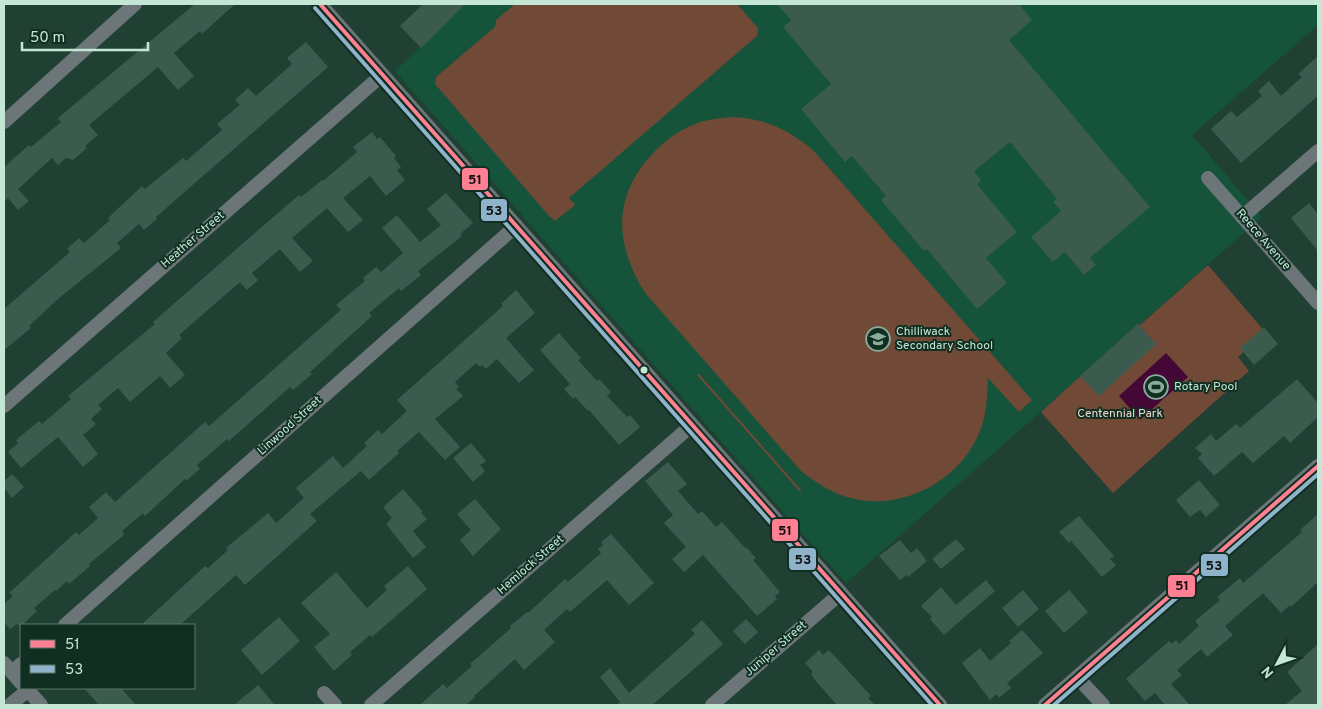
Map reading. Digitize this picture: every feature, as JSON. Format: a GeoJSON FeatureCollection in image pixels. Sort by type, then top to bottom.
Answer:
{"type":"FeatureCollection","features":[{"type":"Feature","properties":{"kind":"street"},"geometry":{"type":"LineString","coordinates":[[4,122],[135,4]]}},
{"type":"Feature","properties":{"kind":"street"},"geometry":{"type":"LineString","coordinates":[[320,4],[940,705]]}},
{"type":"Feature","properties":{"kind":"street","name":"Heather Street"},"geometry":{"type":"LineString","coordinates":[[4,406],[382,75]]}},
{"type":"Feature","properties":{"kind":"street"},"geometry":{"type":"LineString","coordinates":[[1242,217],[1318,151]]}},
{"type":"Feature","properties":{"kind":"street","name":"Reece Avenue"},"geometry":{"type":"LineString","coordinates":[[1208,178],[1318,303]]}},
{"type":"Feature","properties":{"kind":"street","name":"Linwood Street"},"geometry":{"type":"LineString","coordinates":[[66,624],[516,226]]}},
{"type":"Feature","properties":{"kind":"street","name":"Hemlock Street"},"geometry":{"type":"LineString","coordinates":[[371,705],[692,425]]}},
{"type":"Feature","properties":{"kind":"street"},"geometry":{"type":"LineString","coordinates":[[1045,705],[1318,466]]}},
{"type":"Feature","properties":{"kind":"street","name":"Juniper Street"},"geometry":{"type":"LineString","coordinates":[[712,705],[841,593]]}},
{"type":"Feature","properties":{"kind":"street"},"geometry":{"type":"LineString","coordinates":[[12,666],[20,679]]}},
{"type":"Feature","properties":{"kind":"street"},"geometry":{"type":"LineString","coordinates":[[1078,678],[1102,705]]}},
{"type":"Feature","properties":{"kind":"street"},"geometry":{"type":"LineString","coordinates":[[10,705],[23,689]]}},
{"type":"Feature","properties":{"kind":"street"},"geometry":{"type":"LineString","coordinates":[[27,689],[41,705]]}},
{"type":"Feature","properties":{"kind":"street"},"geometry":{"type":"LineString","coordinates":[[324,693],[335,705]]}},
{"type":"Feature","properties":{"kind":"shaded area","name":"Chilliwack Secondary School"},"geometry":{"type":"Polygon","coordinates":[[[465,4],[1318,4],[1318,25],[1192,135],[1262,217],[846,583],[395,71],[465,4]]]}},
{"type":"Feature","properties":{"kind":"shaded area"},"geometry":{"type":"Polygon","coordinates":[[[1166,353],[1188,377],[1140,420],[1119,396],[1166,353]]]}},
{"type":"Feature","properties":{"kind":"green space"},"geometry":{"type":"Polygon","coordinates":[[[515,4],[737,4],[758,28],[757,36],[569,198],[575,205],[555,221],[435,84],[436,77],[495,27],[496,20],[515,4]]]}},
{"type":"Feature","properties":{"kind":"green space"},"geometry":{"type":"Polygon","coordinates":[[[734,117],[767,123],[786,131],[813,150],[1032,400],[1019,412],[988,378],[984,418],[971,449],[943,479],[926,489],[907,497],[887,501],[867,501],[847,497],[835,492],[806,475],[646,294],[635,275],[624,244],[622,222],[627,196],[632,182],[640,169],[661,145],[686,128],[704,121],[734,117]]]}},
{"type":"Feature","properties":{"kind":"green space","name":"Centennial Park"},"geometry":{"type":"Polygon","coordinates":[[[1208,265],[1266,333],[1238,357],[1249,371],[1113,493],[1041,412],[1138,324],[1140,325],[1208,265]]]}},
{"type":"Feature","properties":{"kind":"green space"},"geometry":{"type":"Polygon","coordinates":[[[699,374],[801,490],[800,492],[697,375],[699,374]]]}},
{"type":"Feature","properties":{"kind":"building"},"geometry":{"type":"Polygon","coordinates":[[[195,4],[235,4],[202,34],[200,31],[174,53],[194,76],[178,90],[158,67],[89,125],[98,135],[85,146],[87,148],[73,160],[66,158],[58,165],[52,158],[18,189],[29,201],[18,210],[8,198],[4,202],[4,167],[29,145],[31,147],[61,122],[58,118],[195,4]]]}},
{"type":"Feature","properties":{"kind":"building"},"geometry":{"type":"Polygon","coordinates":[[[423,4],[465,4],[421,48],[400,26],[423,4]]]}},
{"type":"Feature","properties":{"kind":"building"},"geometry":{"type":"Polygon","coordinates":[[[777,4],[1019,4],[1032,20],[1009,40],[1150,207],[1090,258],[1096,265],[1084,275],[1065,252],[1053,262],[1031,237],[1061,211],[1053,202],[1057,199],[1010,142],[974,171],[981,180],[977,184],[1017,232],[986,258],[1007,283],[977,309],[927,249],[924,251],[881,200],[886,196],[852,156],[845,162],[801,109],[831,84],[783,27],[791,20],[777,4]]]}},
{"type":"Feature","properties":{"kind":"building"},"geometry":{"type":"Polygon","coordinates":[[[306,42],[328,67],[156,217],[157,219],[144,230],[139,224],[117,243],[121,248],[58,299],[29,326],[31,328],[4,350],[4,309],[70,252],[67,249],[79,238],[84,243],[110,220],[108,218],[142,186],[145,189],[183,158],[186,161],[222,130],[217,124],[240,105],[235,100],[248,88],[256,96],[292,64],[287,58],[306,42]]]}},
{"type":"Feature","properties":{"kind":"building"},"geometry":{"type":"Polygon","coordinates":[[[1318,56],[1318,96],[1241,163],[1211,129],[1231,111],[1237,117],[1262,96],[1258,91],[1269,81],[1281,96],[1302,77],[1298,74],[1318,56]]]}},
{"type":"Feature","properties":{"kind":"building"},"geometry":{"type":"Polygon","coordinates":[[[372,132],[377,139],[380,137],[396,156],[394,158],[401,167],[397,170],[405,180],[386,196],[370,176],[343,198],[363,220],[348,232],[327,208],[292,238],[313,261],[300,272],[280,249],[252,273],[258,280],[247,290],[240,282],[179,335],[182,338],[166,353],[185,375],[170,388],[160,376],[130,402],[118,388],[98,405],[102,409],[91,419],[96,424],[83,435],[98,454],[83,467],[58,437],[21,468],[8,452],[18,443],[16,440],[39,421],[42,424],[71,399],[68,396],[155,324],[153,322],[299,195],[301,197],[323,181],[357,152],[353,147],[372,132]]]}},
{"type":"Feature","properties":{"kind":"building"},"geometry":{"type":"Polygon","coordinates":[[[446,193],[473,223],[460,234],[462,236],[418,271],[421,275],[401,291],[399,288],[369,313],[372,316],[310,372],[312,374],[293,390],[290,387],[229,441],[227,439],[197,465],[200,469],[187,480],[185,479],[145,516],[143,513],[122,531],[124,535],[89,564],[90,566],[69,584],[67,581],[55,590],[34,608],[37,611],[23,624],[20,624],[20,627],[17,624],[10,629],[4,622],[4,604],[13,596],[9,593],[76,532],[79,535],[98,518],[89,507],[106,492],[115,502],[205,422],[209,426],[341,310],[336,305],[365,281],[363,278],[376,267],[381,272],[403,253],[382,228],[397,215],[420,242],[441,225],[427,209],[446,193]]]}},
{"type":"Feature","properties":{"kind":"building"},"geometry":{"type":"Polygon","coordinates":[[[1309,203],[1318,214],[1318,251],[1291,218],[1309,203]]]}},
{"type":"Feature","properties":{"kind":"building"},"geometry":{"type":"Polygon","coordinates":[[[516,290],[535,313],[506,338],[534,370],[519,383],[497,359],[486,369],[476,363],[455,382],[459,387],[456,389],[463,396],[435,419],[460,447],[445,460],[419,432],[397,451],[399,453],[369,480],[361,471],[310,514],[317,521],[245,585],[236,575],[181,624],[142,624],[205,566],[208,568],[228,550],[226,548],[268,513],[276,523],[304,498],[296,488],[333,456],[343,468],[367,446],[364,443],[378,430],[382,434],[407,411],[397,400],[503,306],[501,304],[516,290]]]}},
{"type":"Feature","properties":{"kind":"building"},"geometry":{"type":"Polygon","coordinates":[[[1138,324],[1156,344],[1099,396],[1080,376],[1138,324]]]}},
{"type":"Feature","properties":{"kind":"building"},"geometry":{"type":"Polygon","coordinates":[[[1264,327],[1278,344],[1254,365],[1240,348],[1264,327]]]}},
{"type":"Feature","properties":{"kind":"building"},"geometry":{"type":"Polygon","coordinates":[[[559,333],[581,358],[578,360],[597,381],[599,379],[611,392],[607,396],[627,417],[630,415],[640,427],[619,445],[589,410],[575,397],[573,399],[564,389],[570,384],[540,350],[559,333]]]}},
{"type":"Feature","properties":{"kind":"building"},"geometry":{"type":"Polygon","coordinates":[[[1297,379],[1318,403],[1318,417],[1290,443],[1284,436],[1253,463],[1242,452],[1214,476],[1198,458],[1202,454],[1195,448],[1211,434],[1216,441],[1236,424],[1240,428],[1297,379]]]}},
{"type":"Feature","properties":{"kind":"building"},"geometry":{"type":"Polygon","coordinates":[[[471,443],[486,461],[480,465],[485,471],[473,482],[453,458],[471,443]]]}},
{"type":"Feature","properties":{"kind":"building"},"geometry":{"type":"Polygon","coordinates":[[[668,462],[687,484],[678,491],[698,514],[702,511],[716,527],[722,522],[756,558],[753,560],[780,592],[775,596],[777,599],[757,616],[703,555],[684,572],[672,559],[686,547],[664,523],[673,515],[645,481],[668,462]]]}},
{"type":"Feature","properties":{"kind":"building"},"geometry":{"type":"Polygon","coordinates":[[[12,474],[24,487],[12,498],[4,488],[4,481],[12,474]]]}},
{"type":"Feature","properties":{"kind":"building"},"geometry":{"type":"Polygon","coordinates":[[[1199,480],[1220,505],[1206,517],[1200,510],[1190,517],[1176,500],[1199,480]]]}},
{"type":"Feature","properties":{"kind":"building"},"geometry":{"type":"Polygon","coordinates":[[[403,489],[427,519],[413,531],[426,547],[413,558],[386,524],[392,518],[383,507],[403,489]]]}},
{"type":"Feature","properties":{"kind":"building"},"geometry":{"type":"Polygon","coordinates":[[[475,499],[501,529],[473,556],[460,540],[471,530],[457,514],[475,499]]]}},
{"type":"Feature","properties":{"kind":"building"},"geometry":{"type":"Polygon","coordinates":[[[1318,514],[1318,582],[1291,607],[1290,605],[1281,613],[1263,593],[1225,626],[1233,635],[1207,657],[1201,649],[1177,670],[1182,675],[1171,684],[1190,705],[1165,705],[1155,693],[1145,701],[1126,679],[1169,641],[1172,644],[1176,640],[1179,644],[1199,626],[1195,621],[1220,600],[1217,597],[1240,578],[1243,583],[1302,532],[1300,530],[1318,514]]]}},
{"type":"Feature","properties":{"kind":"building"},"geometry":{"type":"Polygon","coordinates":[[[1079,516],[1114,556],[1110,559],[1116,565],[1102,577],[1071,541],[1069,543],[1059,532],[1079,516]]]}},
{"type":"Feature","properties":{"kind":"building"},"geometry":{"type":"Polygon","coordinates":[[[611,534],[654,583],[629,605],[607,580],[570,612],[567,609],[544,630],[555,642],[524,670],[515,659],[466,705],[420,705],[443,684],[447,688],[472,666],[470,664],[511,628],[510,626],[528,613],[565,579],[568,582],[601,553],[598,549],[603,545],[601,542],[611,534]]]}},
{"type":"Feature","properties":{"kind":"building"},"geometry":{"type":"Polygon","coordinates":[[[956,539],[965,549],[941,569],[932,559],[956,539]]]}},
{"type":"Feature","properties":{"kind":"building"},"geometry":{"type":"Polygon","coordinates":[[[900,540],[911,553],[917,548],[927,561],[908,577],[907,575],[900,580],[879,556],[900,540]]]}},
{"type":"Feature","properties":{"kind":"building"},"geometry":{"type":"Polygon","coordinates":[[[408,566],[427,589],[372,637],[370,635],[350,652],[352,655],[334,671],[314,647],[330,634],[301,603],[336,572],[367,608],[387,590],[384,586],[408,566]]]}},
{"type":"Feature","properties":{"kind":"building"},"geometry":{"type":"Polygon","coordinates":[[[986,580],[995,591],[944,635],[930,619],[932,617],[921,606],[941,587],[956,605],[986,580]]]}},
{"type":"Feature","properties":{"kind":"building"},"geometry":{"type":"Polygon","coordinates":[[[1023,590],[1039,609],[1018,627],[1002,608],[1023,590]]]}},
{"type":"Feature","properties":{"kind":"building"},"geometry":{"type":"Polygon","coordinates":[[[1069,590],[1088,612],[1064,633],[1045,611],[1069,590]]]}},
{"type":"Feature","properties":{"kind":"building"},"geometry":{"type":"Polygon","coordinates":[[[279,617],[300,641],[262,675],[241,650],[279,617]]]}},
{"type":"Feature","properties":{"kind":"building"},"geometry":{"type":"Polygon","coordinates":[[[746,619],[758,632],[745,644],[733,631],[746,619]]]}},
{"type":"Feature","properties":{"kind":"building"},"geometry":{"type":"Polygon","coordinates":[[[702,620],[723,644],[652,705],[616,705],[620,702],[600,677],[610,668],[629,693],[695,634],[691,630],[702,620]]]}},
{"type":"Feature","properties":{"kind":"building"},"geometry":{"type":"Polygon","coordinates":[[[1022,630],[1043,653],[1007,683],[1011,688],[999,698],[996,694],[990,700],[962,663],[980,648],[990,661],[1011,643],[1009,641],[1022,630]]]}},
{"type":"Feature","properties":{"kind":"building"},"geometry":{"type":"Polygon","coordinates":[[[1318,644],[1318,705],[1285,705],[1302,691],[1287,672],[1318,644]]]}},
{"type":"Feature","properties":{"kind":"building"},"geometry":{"type":"Polygon","coordinates":[[[819,650],[823,655],[829,650],[871,696],[868,698],[875,705],[837,705],[815,680],[811,674],[813,672],[805,663],[819,650]]]}},
{"type":"Feature","properties":{"kind":"building"},"geometry":{"type":"Polygon","coordinates":[[[258,685],[275,705],[234,705],[258,685]]]}},
{"type":"Feature","properties":{"kind":"building"},"geometry":{"type":"Polygon","coordinates":[[[85,689],[122,689],[136,705],[99,705],[85,689]]]}},
{"type":"Feature","properties":{"kind":"transit line","name":"51"},"geometry":{"type":"LineString","coordinates":[[320,4],[940,705]]}},
{"type":"Feature","properties":{"kind":"transit line","name":"53"},"geometry":{"type":"LineString","coordinates":[[315,8],[932,705]]}},
{"type":"Feature","properties":{"kind":"transit line","name":"51"},"geometry":{"type":"LineString","coordinates":[[1045,705],[1318,466]]}},
{"type":"Feature","properties":{"kind":"transit line","name":"53"},"geometry":{"type":"LineString","coordinates":[[1054,705],[1318,474]]}},
{"type":"Feature","properties":{"kind":"place","name":"Chilliwack Secondary School"},"geometry":{"type":"Point","coordinates":[878,339]}},
{"type":"Feature","properties":{"kind":"place","name":"Rotary Pool"},"geometry":{"type":"Point","coordinates":[1156,387]}}]}
